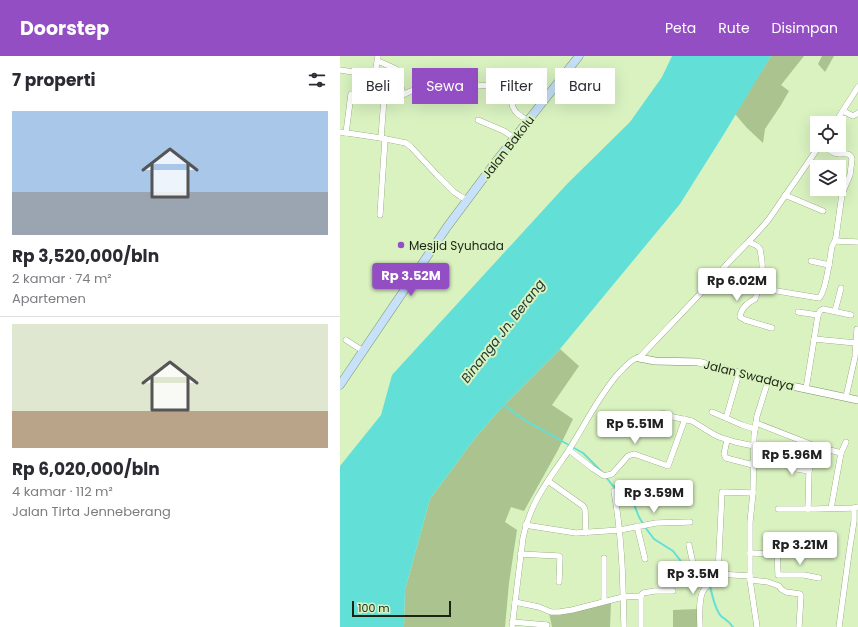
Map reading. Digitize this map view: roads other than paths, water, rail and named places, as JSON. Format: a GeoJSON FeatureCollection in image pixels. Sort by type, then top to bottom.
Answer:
{"type":"FeatureCollection","features":[{"type":"Feature","properties":{"kind":"main road","name":"Jalan Bakolu"},"geometry":{"type":"LineString","coordinates":[[340,384],[361,349],[467,200],[579,56]]}},
{"type":"Feature","properties":{"kind":"street"},"geometry":{"type":"LineString","coordinates":[[376,68],[378,58],[394,68]]}},
{"type":"Feature","properties":{"kind":"street"},"geometry":{"type":"LineString","coordinates":[[340,70],[352,72]]}},
{"type":"Feature","properties":{"kind":"street"},"geometry":{"type":"LineString","coordinates":[[404,94],[431,84],[433,87],[445,88],[486,85]]}},
{"type":"Feature","properties":{"kind":"street"},"geometry":{"type":"LineString","coordinates":[[840,116],[858,87]]}},
{"type":"Feature","properties":{"kind":"street"},"geometry":{"type":"LineString","coordinates":[[351,94],[343,133],[383,138],[406,143],[454,192],[467,200]]}},
{"type":"Feature","properties":{"kind":"street"},"geometry":{"type":"LineString","coordinates":[[380,215],[384,104]]}},
{"type":"Feature","properties":{"kind":"street"},"geometry":{"type":"LineString","coordinates":[[512,104],[517,114],[528,121]]}},
{"type":"Feature","properties":{"kind":"street"},"geometry":{"type":"LineString","coordinates":[[843,111],[853,116],[858,113]]}},
{"type":"Feature","properties":{"kind":"street"},"geometry":{"type":"LineString","coordinates":[[478,120],[504,131],[514,138]]}},
{"type":"Feature","properties":{"kind":"street"},"geometry":{"type":"LineString","coordinates":[[547,625],[512,625],[520,554],[526,525],[537,497],[569,450],[602,394],[619,373],[631,361],[639,358],[749,242],[769,219],[817,152]]}},
{"type":"Feature","properties":{"kind":"street"},"geometry":{"type":"LineString","coordinates":[[759,288],[819,298],[822,296],[832,246],[835,241],[838,226],[842,194],[850,175],[852,158],[850,154],[836,154],[833,152]]}},
{"type":"Feature","properties":{"kind":"street"},"geometry":{"type":"LineString","coordinates":[[785,195],[823,211]]}},
{"type":"Feature","properties":{"kind":"street"},"geometry":{"type":"LineString","coordinates":[[835,241],[858,242]]}},
{"type":"Feature","properties":{"kind":"street"},"geometry":{"type":"LineString","coordinates":[[749,242],[760,249],[763,267],[759,288],[755,299],[746,305],[740,317],[745,320],[772,328]]}},
{"type":"Feature","properties":{"kind":"street"},"geometry":{"type":"LineString","coordinates":[[811,261],[829,265]]}},
{"type":"Feature","properties":{"kind":"street"},"geometry":{"type":"LineString","coordinates":[[835,311],[841,288]]}},
{"type":"Feature","properties":{"kind":"street"},"geometry":{"type":"LineString","coordinates":[[806,389],[820,310],[823,309],[851,315]]}},
{"type":"Feature","properties":{"kind":"street"},"geometry":{"type":"LineString","coordinates":[[798,312],[818,315]]}},
{"type":"Feature","properties":{"kind":"street"},"geometry":{"type":"LineString","coordinates":[[846,397],[855,357],[857,329]]}},
{"type":"Feature","properties":{"kind":"street"},"geometry":{"type":"LineString","coordinates":[[814,339],[856,342]]}},
{"type":"Feature","properties":{"kind":"street"},"geometry":{"type":"LineString","coordinates":[[346,340],[361,349]]}},
{"type":"Feature","properties":{"kind":"street","name":"Jalan Swadaya"},"geometry":{"type":"LineString","coordinates":[[639,358],[655,361],[698,362],[768,381],[858,400]]}},
{"type":"Feature","properties":{"kind":"street"},"geometry":{"type":"LineString","coordinates":[[726,418],[739,374]]}},
{"type":"Feature","properties":{"kind":"street"},"geometry":{"type":"LineString","coordinates":[[757,627],[750,578],[750,522],[753,493],[755,429],[768,381]]}},
{"type":"Feature","properties":{"kind":"street"},"geometry":{"type":"LineString","coordinates":[[712,412],[755,429]]}},
{"type":"Feature","properties":{"kind":"street"},"geometry":{"type":"LineString","coordinates":[[662,413],[696,423],[713,434],[727,440],[754,446]]}},
{"type":"Feature","properties":{"kind":"street"},"geometry":{"type":"LineString","coordinates":[[569,450],[604,476],[612,474],[628,456],[632,454],[668,466],[685,419]]}},
{"type":"Feature","properties":{"kind":"street"},"geometry":{"type":"LineString","coordinates":[[756,423],[815,446],[841,453]]}},
{"type":"Feature","properties":{"kind":"street"},"geometry":{"type":"LineString","coordinates":[[727,440],[724,454],[726,458],[753,463],[771,461],[809,471]]}},
{"type":"Feature","properties":{"kind":"street"},"geometry":{"type":"LineString","coordinates":[[831,508],[841,453],[846,442]]}},
{"type":"Feature","properties":{"kind":"street"},"geometry":{"type":"LineString","coordinates":[[808,509],[809,471],[815,446]]}},
{"type":"Feature","properties":{"kind":"street"},"geometry":{"type":"LineString","coordinates":[[548,481],[583,506],[585,509],[586,533]]}},
{"type":"Feature","properties":{"kind":"street"},"geometry":{"type":"LineString","coordinates":[[614,492],[620,530],[624,627]]}},
{"type":"Feature","properties":{"kind":"street"},"geometry":{"type":"LineString","coordinates":[[700,627],[701,596],[718,574],[722,492],[753,493]]}},
{"type":"Feature","properties":{"kind":"street"},"geometry":{"type":"LineString","coordinates":[[778,509],[856,508],[840,627]]}},
{"type":"Feature","properties":{"kind":"street"},"geometry":{"type":"LineString","coordinates":[[526,525],[565,532],[586,533],[620,530],[656,522],[690,522]]}},
{"type":"Feature","properties":{"kind":"street"},"geometry":{"type":"LineString","coordinates":[[637,526],[644,559]]}},
{"type":"Feature","properties":{"kind":"street"},"geometry":{"type":"LineString","coordinates":[[819,578],[804,575],[778,575],[777,554],[778,545],[780,544],[821,545]]}},
{"type":"Feature","properties":{"kind":"street"},"geometry":{"type":"LineString","coordinates":[[689,545],[695,573],[710,583]]}},
{"type":"Feature","properties":{"kind":"street"},"geometry":{"type":"LineString","coordinates":[[750,553],[777,554]]}},
{"type":"Feature","properties":{"kind":"street"},"geometry":{"type":"LineString","coordinates":[[520,554],[559,556],[559,582]]}},
{"type":"Feature","properties":{"kind":"street"},"geometry":{"type":"LineString","coordinates":[[604,558],[604,601]]}},
{"type":"Feature","properties":{"kind":"street"},"geometry":{"type":"LineString","coordinates":[[718,574],[768,582],[779,586],[783,591],[800,594],[799,627]]}},
{"type":"Feature","properties":{"kind":"street"},"geometry":{"type":"LineString","coordinates":[[642,627],[641,596],[643,592],[673,591]]}},
{"type":"Feature","properties":{"kind":"street"},"geometry":{"type":"LineString","coordinates":[[515,602],[554,612],[572,610],[623,597],[641,596]]}},
{"type":"Feature","properties":{"kind":"water","name":"Binanga Jn. Berang"},"geometry":{"type":"Polygon","coordinates":[[[672,56],[771,56],[680,204],[560,349],[504,405],[475,438],[430,499],[405,590],[404,627],[340,627],[340,466],[381,415],[392,375],[567,184],[630,122],[662,77],[672,56]]]}},
{"type":"Feature","properties":{"kind":"waterway"},"geometry":{"type":"LineString","coordinates":[[504,405],[523,419],[583,453],[604,474]]}},
{"type":"Feature","properties":{"kind":"waterway"},"geometry":{"type":"LineString","coordinates":[[606,477],[613,486],[624,493],[633,502],[639,517],[654,539],[673,551],[680,560],[684,570],[696,577]]}},
{"type":"Feature","properties":{"kind":"waterway"},"geometry":{"type":"LineString","coordinates":[[710,586],[717,610],[733,627]]}},
{"type":"Feature","properties":{"kind":"place","name":"Mesjid Syuhada"},"geometry":{"type":"Point","coordinates":[401,245]}}]}
